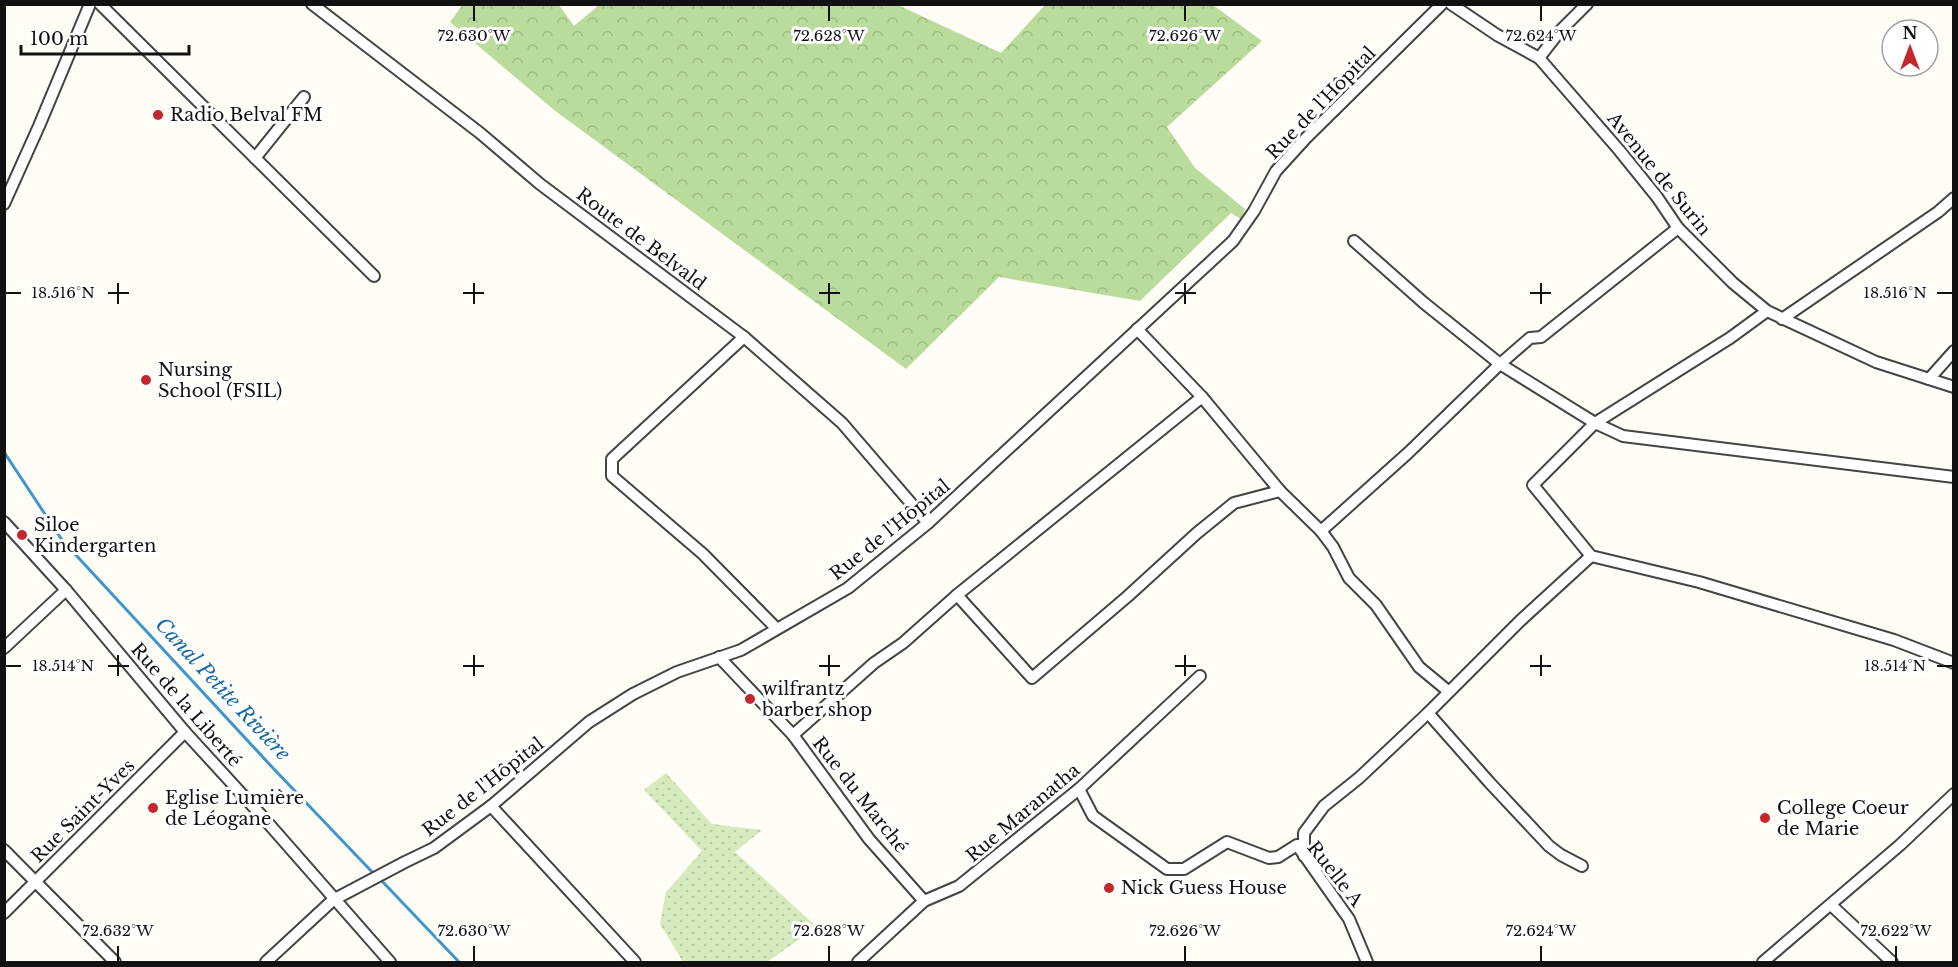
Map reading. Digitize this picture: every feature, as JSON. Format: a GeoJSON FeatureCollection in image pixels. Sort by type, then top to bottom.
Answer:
{"type":"FeatureCollection","features":[{"type":"Feature","properties":{"kind":"street"},"geometry":{"type":"LineString","coordinates":[[4,204],[90,4]]}},
{"type":"Feature","properties":{"kind":"street"},"geometry":{"type":"LineString","coordinates":[[100,4],[374,276]]}},
{"type":"Feature","properties":{"kind":"street","name":"Route de Belvald"},"geometry":{"type":"LineString","coordinates":[[312,4],[480,133],[540,184],[744,337],[842,423],[928,523]]}},
{"type":"Feature","properties":{"kind":"street","name":"Rue de l'Hôpital"},"geometry":{"type":"LineString","coordinates":[[266,963],[333,900],[434,848],[491,806],[589,722],[633,694],[677,672],[741,650],[848,588],[928,523],[1233,241],[1254,211],[1276,171],[1306,138],[1442,4]]}},
{"type":"Feature","properties":{"kind":"street","name":"Avenue de Surin"},"geometry":{"type":"LineString","coordinates":[[1451,4],[1497,35],[1539,58],[1619,150],[1657,197],[1678,228],[1732,283],[1767,311],[1876,362],[1953,387]]}},
{"type":"Feature","properties":{"kind":"street"},"geometry":{"type":"LineString","coordinates":[[1539,58],[1560,31],[1587,4]]}},
{"type":"Feature","properties":{"kind":"street"},"geometry":{"type":"LineString","coordinates":[[255,158],[304,97]]}},
{"type":"Feature","properties":{"kind":"street"},"geometry":{"type":"LineString","coordinates":[[1782,318],[1938,212],[1953,198]]}},
{"type":"Feature","properties":{"kind":"street"},"geometry":{"type":"LineString","coordinates":[[1321,531],[1530,338],[1541,337],[1678,228]]}},
{"type":"Feature","properties":{"kind":"street"},"geometry":{"type":"LineString","coordinates":[[1354,241],[1424,303],[1500,364],[1595,423],[1623,436],[1953,477]]}},
{"type":"Feature","properties":{"kind":"street"},"geometry":{"type":"LineString","coordinates":[[1767,311],[1730,338],[1595,423],[1533,485],[1591,556],[1699,582],[1894,640],[1953,663]]}},
{"type":"Feature","properties":{"kind":"street"},"geometry":{"type":"LineString","coordinates":[[1137,329],[1202,397],[1280,491],[1321,531],[1333,547],[1349,578],[1376,605],[1419,667],[1448,691]]}},
{"type":"Feature","properties":{"kind":"street"},"geometry":{"type":"LineString","coordinates":[[744,337],[612,459],[612,476],[703,554],[776,628]]}},
{"type":"Feature","properties":{"kind":"street"},"geometry":{"type":"LineString","coordinates":[[1929,379],[1953,351]]}},
{"type":"Feature","properties":{"kind":"street"},"geometry":{"type":"LineString","coordinates":[[793,735],[874,663],[903,643],[957,595],[1202,397]]}},
{"type":"Feature","properties":{"kind":"street"},"geometry":{"type":"LineString","coordinates":[[957,595],[1032,678],[1128,596],[1197,532],[1234,503],[1280,491]]}},
{"type":"Feature","properties":{"kind":"street","name":"Rue de la Liberté"},"geometry":{"type":"LineString","coordinates":[[4,522],[66,591],[185,732],[390,963]]}},
{"type":"Feature","properties":{"kind":"street"},"geometry":{"type":"LineString","coordinates":[[1304,856],[1304,833],[1324,806],[1359,778],[1520,621],[1591,556]]}},
{"type":"Feature","properties":{"kind":"street"},"geometry":{"type":"LineString","coordinates":[[4,648],[66,591]]}},
{"type":"Feature","properties":{"kind":"street","name":"Rue du Marché"},"geometry":{"type":"LineString","coordinates":[[719,657],[793,735],[869,839],[924,901]]}},
{"type":"Feature","properties":{"kind":"street","name":"Rue Maranatha"},"geometry":{"type":"LineString","coordinates":[[858,963],[924,901],[959,886],[1079,789],[1200,676]]}},
{"type":"Feature","properties":{"kind":"street"},"geometry":{"type":"LineString","coordinates":[[1428,713],[1549,846],[1582,866]]}},
{"type":"Feature","properties":{"kind":"street","name":"Rue Saint-Yves"},"geometry":{"type":"LineString","coordinates":[[4,913],[185,732]]}},
{"type":"Feature","properties":{"kind":"street","name":"Ruelle A"},"geometry":{"type":"LineString","coordinates":[[1079,789],[1094,816],[1167,869],[1184,869],[1227,842],[1269,858],[1278,857],[1297,845],[1349,919],[1367,963]]}},
{"type":"Feature","properties":{"kind":"street"},"geometry":{"type":"LineString","coordinates":[[1763,963],[1900,846],[1953,794]]}},
{"type":"Feature","properties":{"kind":"street"},"geometry":{"type":"LineString","coordinates":[[491,806],[635,963]]}},
{"type":"Feature","properties":{"kind":"street"},"geometry":{"type":"LineString","coordinates":[[4,850],[114,963]]}},
{"type":"Feature","properties":{"kind":"street"},"geometry":{"type":"LineString","coordinates":[[1831,905],[1892,963]]}},
{"type":"Feature","properties":{"kind":"green space"},"geometry":{"type":"Polygon","coordinates":[[[463,4],[559,5],[574,26],[599,5],[898,5],[1001,53],[1045,5],[1213,5],[1262,41],[1167,127],[1195,168],[1245,209],[1241,219],[1231,213],[1140,301],[999,277],[906,369],[554,110],[450,22],[463,4]]]}},
{"type":"Feature","properties":{"kind":"green space"},"geometry":{"type":"Polygon","coordinates":[[[666,773],[712,824],[762,830],[735,852],[817,927],[767,962],[683,962],[660,924],[666,892],[702,851],[644,790],[666,773]]]}},
{"type":"Feature","properties":{"kind":"waterway","name":"Canal Petite Rivière"},"geometry":{"type":"LineString","coordinates":[[4,452],[62,540],[375,875]]}},
{"type":"Feature","properties":{"kind":"waterway","name":"Canal Petite Rivière"},"geometry":{"type":"LineString","coordinates":[[380,879],[459,962]]}},
{"type":"Feature","properties":{"kind":"place","name":"Radio Belval FM"},"geometry":{"type":"Point","coordinates":[158,115]}},
{"type":"Feature","properties":{"kind":"place","name":"Nursing School (FSIL)"},"geometry":{"type":"Point","coordinates":[146,380]}},
{"type":"Feature","properties":{"kind":"place","name":"Siloe Kindergarten"},"geometry":{"type":"Point","coordinates":[22,535]}},
{"type":"Feature","properties":{"kind":"place","name":"wilfrantz barber shop"},"geometry":{"type":"Point","coordinates":[750,699]}},
{"type":"Feature","properties":{"kind":"place","name":"Eglise Lumière de Léogane"},"geometry":{"type":"Point","coordinates":[153,808]}},
{"type":"Feature","properties":{"kind":"place","name":"College Coeur de Marie"},"geometry":{"type":"Point","coordinates":[1765,818]}},
{"type":"Feature","properties":{"kind":"place","name":"Nick Guess House"},"geometry":{"type":"Point","coordinates":[1109,888]}}]}
